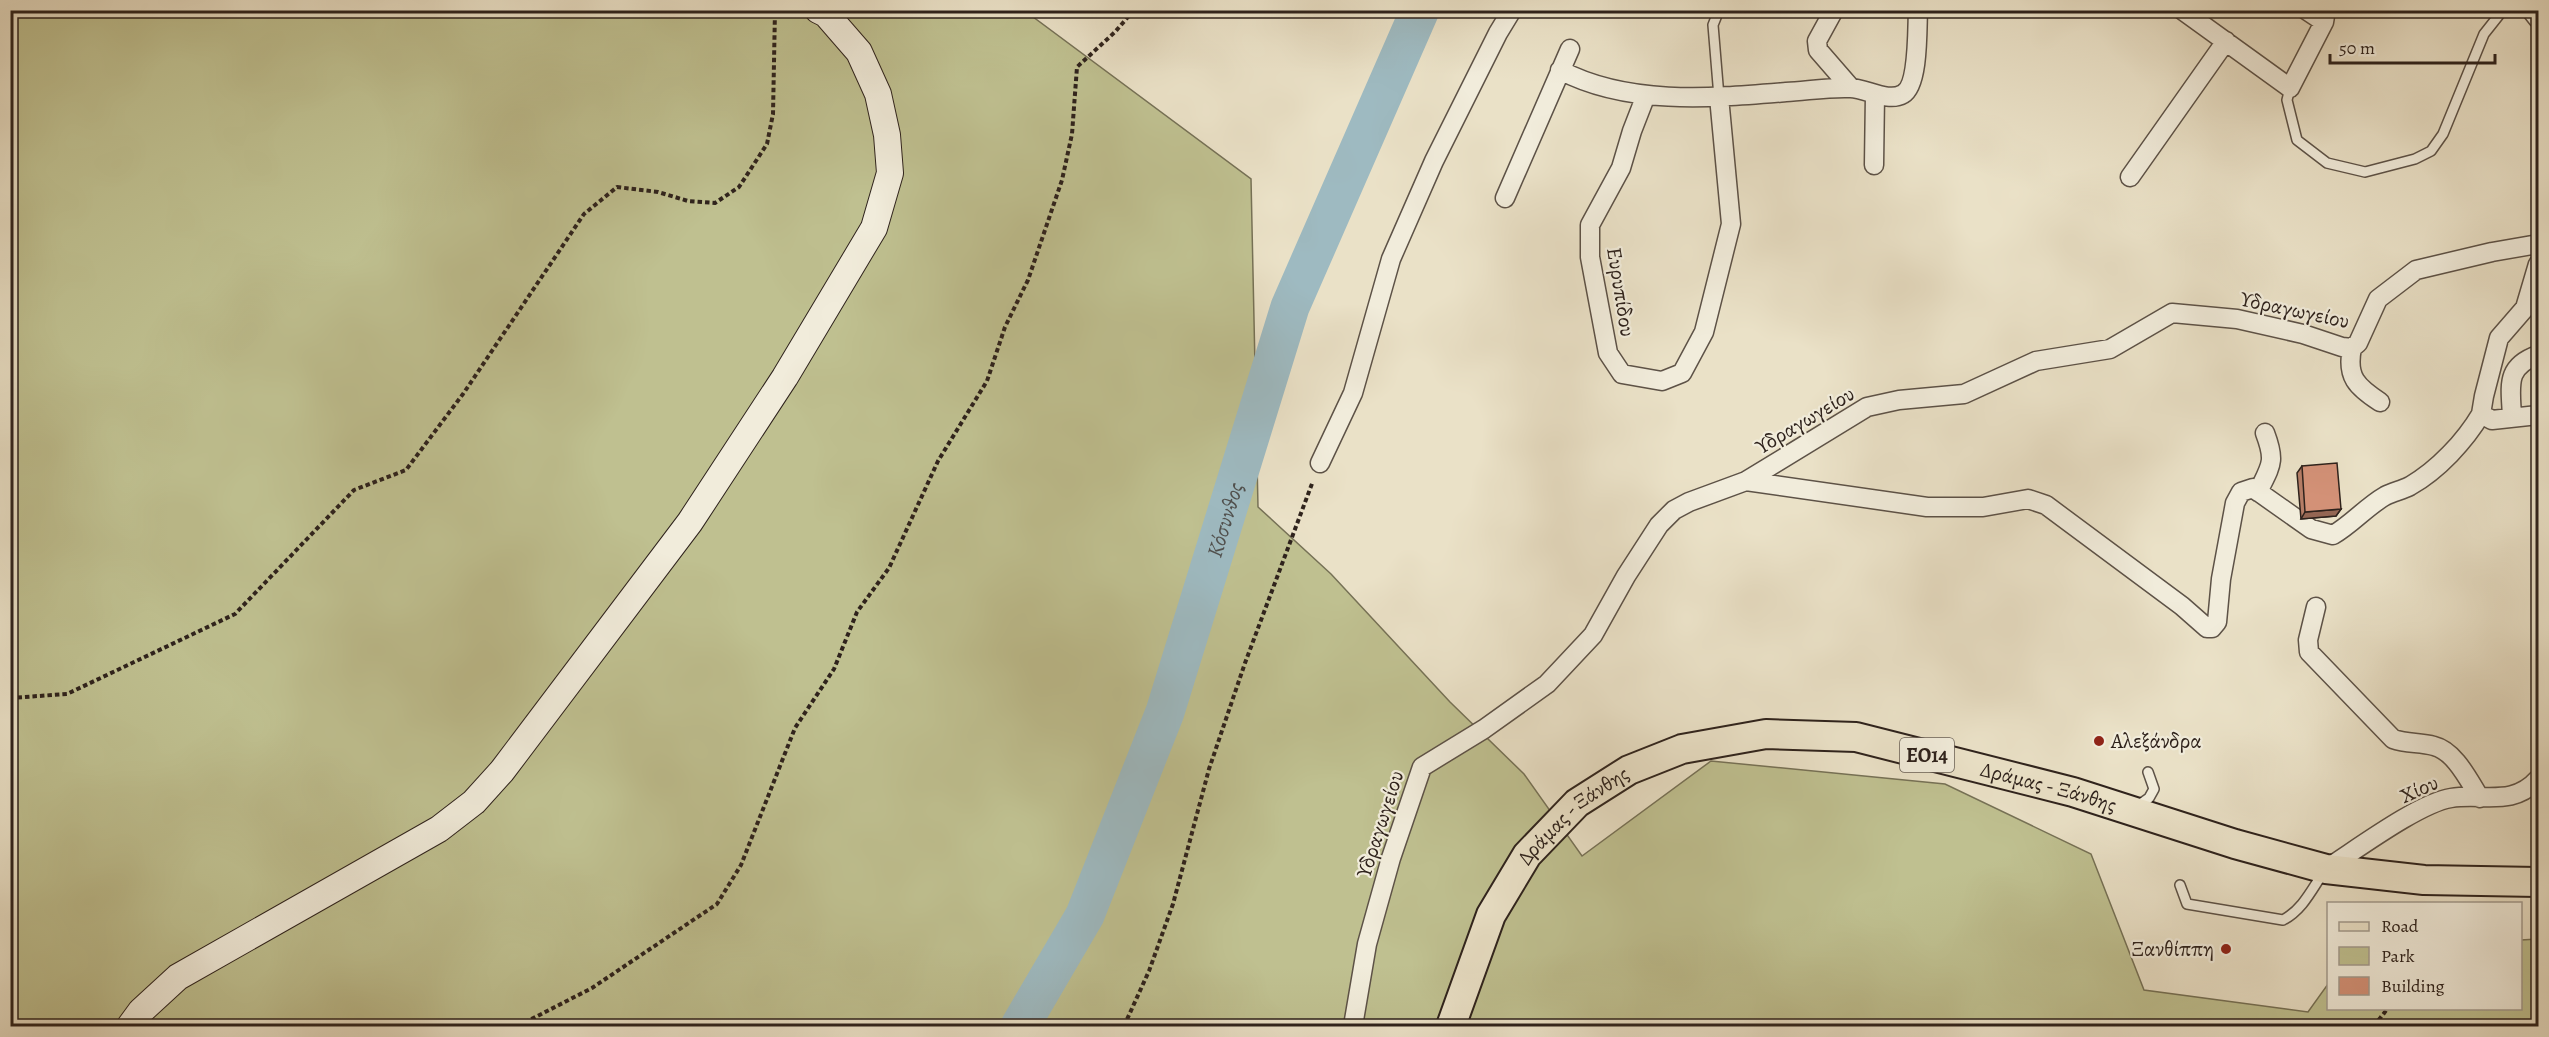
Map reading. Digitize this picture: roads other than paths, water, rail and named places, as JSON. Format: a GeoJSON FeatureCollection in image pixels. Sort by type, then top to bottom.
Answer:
{"type":"FeatureCollection","features":[{"type":"Feature","properties":{"kind":"main road","name":"Δράμας - Ξάνθης"},"geometry":{"type":"LineString","coordinates":[[1451,1026],[1491,915],[1527,855],[1577,803],[1629,770],[1682,749],[1766,734],[1856,737],[2073,792],[2235,844],[2326,869],[2424,880],[2538,882]]}},
{"type":"Feature","properties":{"kind":"street"},"geometry":{"type":"LineString","coordinates":[[130,1026],[141,1011],[178,978],[439,829],[474,802],[502,771],[690,522],[785,377],[874,228],[890,173],[887,135],[878,94],[859,52],[826,14],[818,10]]}},
{"type":"Feature","properties":{"kind":"street"},"geometry":{"type":"LineString","coordinates":[[1320,463],[1353,393],[1391,259],[1434,162],[1498,33],[1512,10]]}},
{"type":"Feature","properties":{"kind":"street"},"geometry":{"type":"LineString","coordinates":[[1834,10],[1817,41],[1818,50],[1851,88]]}},
{"type":"Feature","properties":{"kind":"street"},"geometry":{"type":"LineString","coordinates":[[1560,70],[1600,85],[1646,95],[1719,98],[1851,88],[1875,94],[1902,95],[1913,81],[1918,10]]}},
{"type":"Feature","properties":{"kind":"street"},"geometry":{"type":"LineString","coordinates":[[2182,10],[2290,88],[2325,16],[2306,10]]}},
{"type":"Feature","properties":{"kind":"street"},"geometry":{"type":"LineString","coordinates":[[2530,10],[2538,19]]}},
{"type":"Feature","properties":{"kind":"street"},"geometry":{"type":"LineString","coordinates":[[2130,177],[2226,41]]}},
{"type":"Feature","properties":{"kind":"street"},"geometry":{"type":"LineString","coordinates":[[1504,198],[1570,49]]}},
{"type":"Feature","properties":{"kind":"street"},"geometry":{"type":"LineString","coordinates":[[1874,165],[1875,94]]}},
{"type":"Feature","properties":{"kind":"street","name":"Ευρυπίδου"},"geometry":{"type":"LineString","coordinates":[[1646,95],[1621,168],[1590,225],[1590,257],[1608,353],[1622,374],[1662,381],[1682,374],[1704,332],[1731,224],[1719,98]]}},
{"type":"Feature","properties":{"kind":"street","name":"Υδραγωγείου"},"geometry":{"type":"LineString","coordinates":[[1353,1026],[1367,944],[1391,858],[1422,767],[1484,729],[1547,684],[1593,635],[1626,576],[1659,525],[1674,510],[1689,502],[1746,481],[1868,407],[1899,400],[1964,394],[2036,361],[2110,349],[2172,313],[2237,319],[2352,348],[2358,343],[2378,299],[2416,270],[2538,244]]}},
{"type":"Feature","properties":{"kind":"street"},"geometry":{"type":"LineString","coordinates":[[1746,481],[1927,507],[1983,507],[2028,499],[2046,505],[2182,606],[2207,628],[2215,626],[2235,503],[2241,492],[2253,488],[2311,529],[2333,535],[2346,528],[2384,496],[2410,486],[2432,471],[2473,428],[2481,414],[2499,338],[2525,308],[2538,264]]}},
{"type":"Feature","properties":{"kind":"street"},"geometry":{"type":"LineString","coordinates":[[2352,348],[2349,363],[2351,376],[2362,391],[2380,402]]}},
{"type":"Feature","properties":{"kind":"street"},"geometry":{"type":"LineString","coordinates":[[2512,418],[2510,386],[2514,370],[2528,359],[2538,355]]}},
{"type":"Feature","properties":{"kind":"street"},"geometry":{"type":"LineString","coordinates":[[2481,414],[2492,420],[2538,415]]}},
{"type":"Feature","properties":{"kind":"street"},"geometry":{"type":"LineString","coordinates":[[2258,492],[2271,465],[2273,453],[2265,433]]}},
{"type":"Feature","properties":{"kind":"street"},"geometry":{"type":"LineString","coordinates":[[2316,607],[2308,640],[2309,652],[2393,739],[2405,743],[2436,746],[2450,756],[2480,798]]}},
{"type":"Feature","properties":{"kind":"street","name":"Χίου"},"geometry":{"type":"LineString","coordinates":[[2326,869],[2425,807],[2451,798],[2504,797],[2529,790],[2538,779]]}},
{"type":"Feature","properties":{"kind":"lane"},"geometry":{"type":"LineString","coordinates":[[1719,10],[1713,25],[1719,98]]}},
{"type":"Feature","properties":{"kind":"lane"},"geometry":{"type":"LineString","coordinates":[[2290,88],[2287,100],[2298,140],[2327,163],[2365,172],[2415,159],[2432,151],[2443,134],[2484,34],[2503,10]]}},
{"type":"Feature","properties":{"kind":"lane"},"geometry":{"type":"LineString","coordinates":[[2133,811],[2137,804],[2149,798],[2154,789],[2148,772]]}},
{"type":"Feature","properties":{"kind":"lane"},"geometry":{"type":"LineString","coordinates":[[2180,885],[2187,904],[2283,920],[2293,915],[2303,904],[2326,869]]}},
{"type":"Feature","properties":{"kind":"waterway","name":"Κόσυνθος"},"geometry":{"type":"LineString","coordinates":[[1020,1026],[1085,915],[1165,712],[1290,307],[1420,10]]}},
{"type":"Feature","properties":{"kind":"place","name":"Αλεξάνδρα"},"geometry":{"type":"Point","coordinates":[2099,741]}},
{"type":"Feature","properties":{"kind":"place","name":"Ξανθίππη"},"geometry":{"type":"Point","coordinates":[2226,949]}}]}
